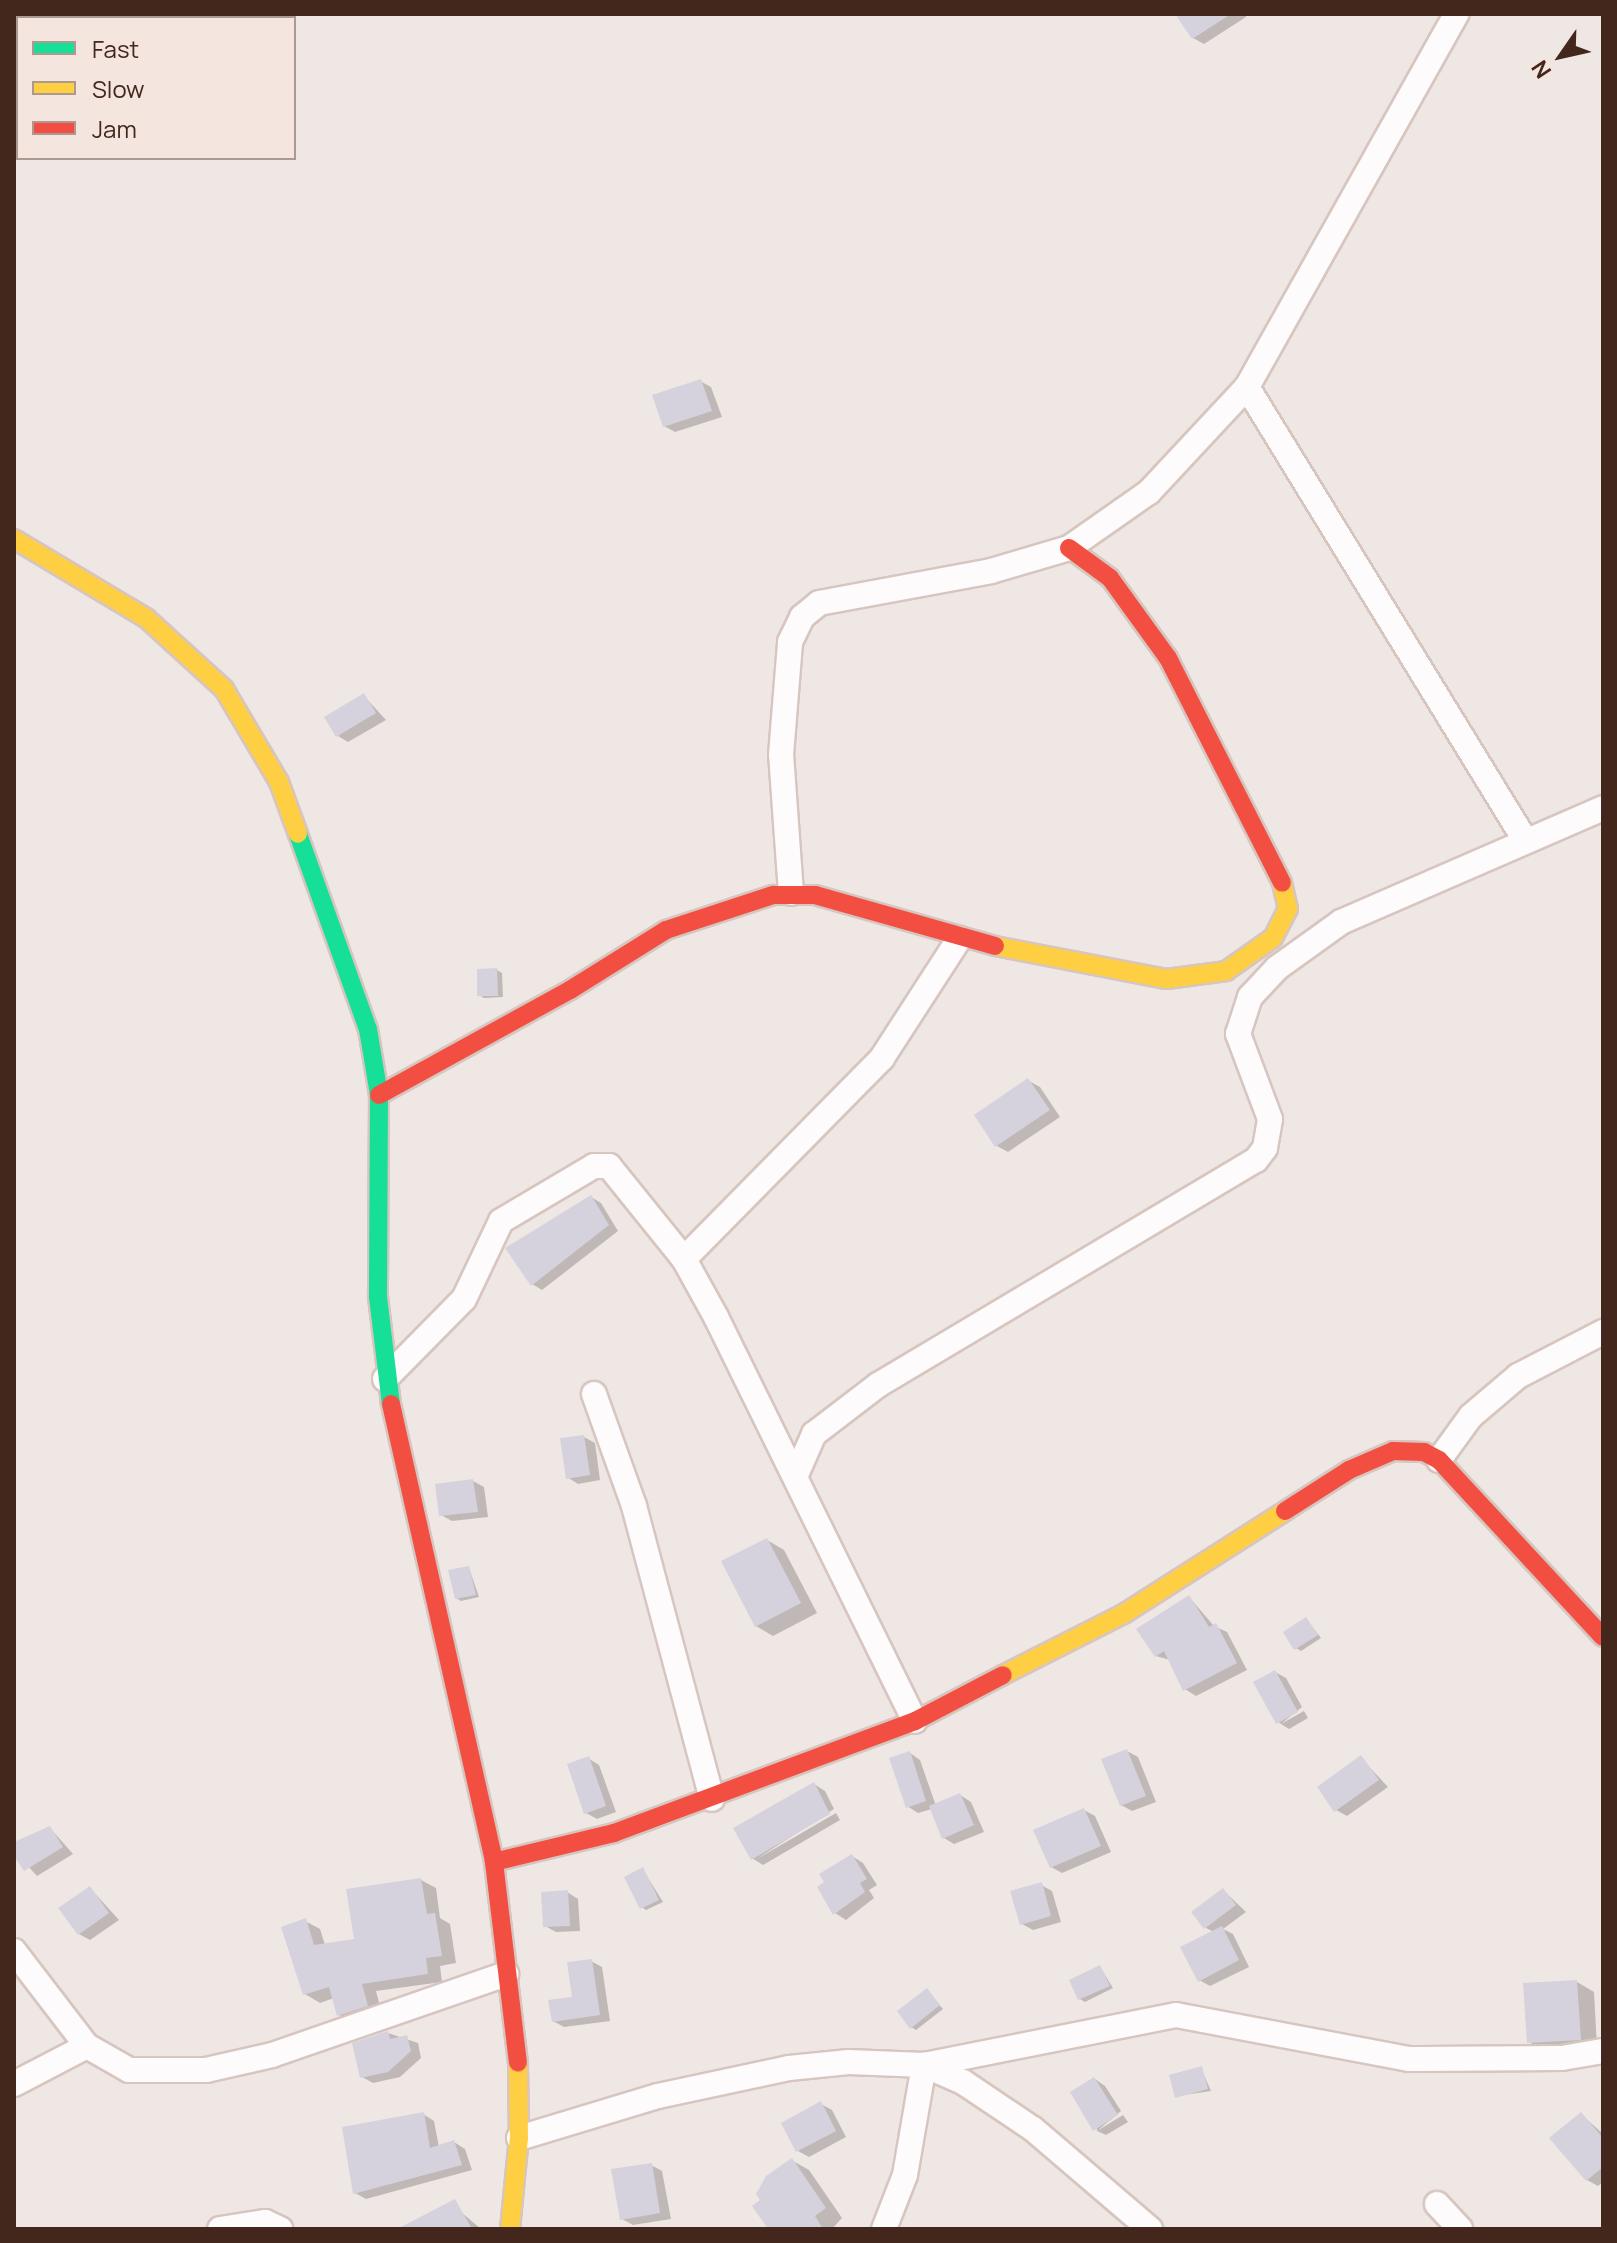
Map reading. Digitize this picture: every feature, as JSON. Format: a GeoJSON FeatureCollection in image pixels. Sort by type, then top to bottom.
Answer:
{"type":"FeatureCollection","features":[{"type":"Feature","properties":{"kind":"street"},"geometry":{"type":"LineString","coordinates":[[791,893],[781,755],[790,642],[802,617],[819,603],[991,571],[1069,548],[1149,492],[1247,387],[1456,14]]}},
{"type":"Feature","properties":{"kind":"street"},"geometry":{"type":"LineString","coordinates":[[1247,387],[1525,840]]}},
{"type":"Feature","properties":{"kind":"street"},"geometry":{"type":"LineString","coordinates":[[14,539],[146,618],[224,689],[279,782],[343,952],[368,1029],[379,1095],[378,1297],[385,1379],[494,1862],[518,2061],[519,2138],[510,2229]]}},
{"type":"Feature","properties":{"kind":"street"},"geometry":{"type":"LineString","coordinates":[[379,1095],[666,930],[751,899],[791,893],[835,900],[959,939],[1167,979],[1199,979],[1226,971],[1273,938],[1288,909],[1283,884],[1168,658],[1110,578],[1069,548]]}},
{"type":"Feature","properties":{"kind":"street"},"geometry":{"type":"LineString","coordinates":[[796,1475],[814,1434],[867,1392],[1256,1160],[1265,1148],[1270,1119],[1238,1034],[1250,997],[1277,968],[1341,922],[1603,808]]}},
{"type":"Feature","properties":{"kind":"street"},"geometry":{"type":"LineString","coordinates":[[684,1259],[882,1058],[959,939]]}},
{"type":"Feature","properties":{"kind":"street"},"geometry":{"type":"LineString","coordinates":[[385,1379],[471,1289],[486,1243],[501,1221],[599,1164],[613,1170],[684,1259],[796,1475],[915,1721]]}},
{"type":"Feature","properties":{"kind":"street"},"geometry":{"type":"LineString","coordinates":[[1439,1460],[1471,1416],[1518,1376],[1603,1332]]}},
{"type":"Feature","properties":{"kind":"street"},"geometry":{"type":"LineString","coordinates":[[594,1394],[634,1506],[712,1799]]}},
{"type":"Feature","properties":{"kind":"street"},"geometry":{"type":"LineString","coordinates":[[494,1862],[614,1833],[915,1721],[1125,1613],[1373,1456],[1424,1452],[1439,1460],[1603,1637]]}},
{"type":"Feature","properties":{"kind":"street"},"geometry":{"type":"LineString","coordinates":[[14,1951],[87,2046],[129,2070],[206,2070],[272,2055],[506,1974]]}},
{"type":"Feature","properties":{"kind":"street"},"geometry":{"type":"LineString","coordinates":[[519,2138],[658,2096],[789,2068],[849,2062],[924,2065],[1176,2015],[1409,2059],[1562,2058],[1603,2051]]}},
{"type":"Feature","properties":{"kind":"street"},"geometry":{"type":"LineString","coordinates":[[14,2084],[87,2046]]}},
{"type":"Feature","properties":{"kind":"street"},"geometry":{"type":"LineString","coordinates":[[884,2229],[905,2175],[924,2065]]}},
{"type":"Feature","properties":{"kind":"street"},"geometry":{"type":"LineString","coordinates":[[924,2065],[963,2082],[1033,2129],[1150,2229]]}},
{"type":"Feature","properties":{"kind":"street"},"geometry":{"type":"LineString","coordinates":[[1437,2204],[1460,2229]]}},
{"type":"Feature","properties":{"kind":"street"},"geometry":{"type":"LineString","coordinates":[[220,2229],[265,2222],[280,2229]]}},
{"type":"Feature","properties":{"kind":"building"},"geometry":{"type":"Polygon","coordinates":[[[1175,14],[1231,14],[1192,39],[1175,14]]]}},
{"type":"Feature","properties":{"kind":"building"},"geometry":{"type":"Polygon","coordinates":[[[701,379],[712,411],[663,427],[652,395],[701,379]]]}},
{"type":"Feature","properties":{"kind":"building"},"geometry":{"type":"Polygon","coordinates":[[[364,693],[376,713],[336,737],[324,717],[364,693]]]}},
{"type":"Feature","properties":{"kind":"building"},"geometry":{"type":"Polygon","coordinates":[[[497,968],[498,996],[477,996],[477,969],[497,968]]]}},
{"type":"Feature","properties":{"kind":"building"},"geometry":{"type":"Polygon","coordinates":[[[1028,1078],[1050,1110],[995,1147],[974,1115],[1028,1078]]]}},
{"type":"Feature","properties":{"kind":"building"},"geometry":{"type":"Polygon","coordinates":[[[591,1195],[609,1225],[531,1286],[505,1248],[591,1195]]]}},
{"type":"Feature","properties":{"kind":"building"},"geometry":{"type":"Polygon","coordinates":[[[584,1435],[590,1475],[566,1479],[560,1438],[584,1435]]]}},
{"type":"Feature","properties":{"kind":"building"},"geometry":{"type":"Polygon","coordinates":[[[473,1479],[478,1512],[439,1516],[435,1484],[473,1479]]]}},
{"type":"Feature","properties":{"kind":"building"},"geometry":{"type":"Polygon","coordinates":[[[767,1538],[801,1603],[755,1627],[721,1561],[767,1538]]]}},
{"type":"Feature","properties":{"kind":"building"},"geometry":{"type":"Polygon","coordinates":[[[469,1566],[476,1595],[455,1599],[448,1570],[469,1566]]]}},
{"type":"Feature","properties":{"kind":"building"},"geometry":{"type":"Polygon","coordinates":[[[1189,1595],[1209,1627],[1216,1623],[1237,1663],[1183,1691],[1164,1651],[1155,1657],[1136,1629],[1189,1595]]]}},
{"type":"Feature","properties":{"kind":"building"},"geometry":{"type":"Polygon","coordinates":[[[1306,1617],[1318,1635],[1294,1650],[1283,1632],[1306,1617]]]}},
{"type":"Feature","properties":{"kind":"building"},"geometry":{"type":"Polygon","coordinates":[[[1275,1670],[1298,1712],[1276,1724],[1253,1682],[1275,1670]]]}},
{"type":"Feature","properties":{"kind":"building"},"geometry":{"type":"Polygon","coordinates":[[[1127,1749],[1146,1796],[1120,1806],[1101,1759],[1127,1749]]]}},
{"type":"Feature","properties":{"kind":"building"},"geometry":{"type":"Polygon","coordinates":[[[910,1751],[926,1801],[906,1808],[889,1758],[910,1751]]]}},
{"type":"Feature","properties":{"kind":"building"},"geometry":{"type":"Polygon","coordinates":[[[1361,1755],[1379,1780],[1334,1812],[1317,1787],[1361,1755]]]}},
{"type":"Feature","properties":{"kind":"building"},"geometry":{"type":"Polygon","coordinates":[[[589,1756],[606,1806],[584,1814],[567,1764],[589,1756]]]}},
{"type":"Feature","properties":{"kind":"building"},"geometry":{"type":"Polygon","coordinates":[[[814,1782],[830,1814],[751,1860],[733,1828],[814,1782]]]}},
{"type":"Feature","properties":{"kind":"building"},"geometry":{"type":"Polygon","coordinates":[[[960,1793],[974,1825],[942,1839],[929,1806],[960,1793]]]}},
{"type":"Feature","properties":{"kind":"building"},"geometry":{"type":"Polygon","coordinates":[[[1084,1808],[1101,1846],[1050,1868],[1033,1830],[1084,1808]]]}},
{"type":"Feature","properties":{"kind":"building"},"geometry":{"type":"Polygon","coordinates":[[[50,1826],[63,1847],[24,1871],[14,1856],[14,1842],[50,1826]]]}},
{"type":"Feature","properties":{"kind":"building"},"geometry":{"type":"Polygon","coordinates":[[[852,1854],[867,1879],[860,1883],[865,1892],[833,1915],[817,1887],[824,1882],[819,1874],[852,1854]]]}},
{"type":"Feature","properties":{"kind":"building"},"geometry":{"type":"Polygon","coordinates":[[[643,1867],[659,1900],[640,1909],[624,1877],[643,1867]]]}},
{"type":"Feature","properties":{"kind":"building"},"geometry":{"type":"Polygon","coordinates":[[[421,1878],[427,1914],[435,1913],[442,1956],[426,1958],[428,1974],[362,1984],[368,2006],[337,2016],[329,1987],[303,1995],[281,1927],[306,1918],[314,1945],[354,1939],[346,1889],[421,1878]]]}},
{"type":"Feature","properties":{"kind":"building"},"geometry":{"type":"Polygon","coordinates":[[[1042,1882],[1051,1916],[1020,1925],[1010,1891],[1042,1882]]]}},
{"type":"Feature","properties":{"kind":"building"},"geometry":{"type":"Polygon","coordinates":[[[90,1886],[109,1913],[78,1935],[58,1908],[90,1886]]]}},
{"type":"Feature","properties":{"kind":"building"},"geometry":{"type":"Polygon","coordinates":[[[1223,1888],[1236,1905],[1204,1929],[1191,1912],[1223,1888]]]}},
{"type":"Feature","properties":{"kind":"building"},"geometry":{"type":"Polygon","coordinates":[[[568,1890],[570,1926],[543,1927],[541,1892],[568,1890]]]}},
{"type":"Feature","properties":{"kind":"building"},"geometry":{"type":"Polygon","coordinates":[[[1222,1926],[1239,1960],[1198,1982],[1180,1947],[1222,1926]]]}},
{"type":"Feature","properties":{"kind":"building"},"geometry":{"type":"Polygon","coordinates":[[[592,1959],[600,2015],[552,2022],[548,2000],[572,1997],[567,1962],[592,1959]]]}},
{"type":"Feature","properties":{"kind":"building"},"geometry":{"type":"Polygon","coordinates":[[[1100,1965],[1110,1986],[1078,2000],[1069,1980],[1100,1965]]]}},
{"type":"Feature","properties":{"kind":"building"},"geometry":{"type":"Polygon","coordinates":[[[1577,1980],[1581,2040],[1527,2043],[1523,1983],[1577,1980]]]}},
{"type":"Feature","properties":{"kind":"building"},"geometry":{"type":"Polygon","coordinates":[[[927,1988],[940,2005],[910,2029],[897,2011],[927,1988]]]}},
{"type":"Feature","properties":{"kind":"building"},"geometry":{"type":"Polygon","coordinates":[[[388,2031],[390,2039],[407,2035],[411,2051],[388,2072],[360,2078],[352,2043],[388,2031]]]}},
{"type":"Feature","properties":{"kind":"building"},"geometry":{"type":"Polygon","coordinates":[[[1202,2066],[1208,2089],[1175,2098],[1169,2075],[1202,2066]]]}},
{"type":"Feature","properties":{"kind":"building"},"geometry":{"type":"Polygon","coordinates":[[[1094,2077],[1118,2115],[1093,2131],[1070,2092],[1094,2077]]]}},
{"type":"Feature","properties":{"kind":"building"},"geometry":{"type":"Polygon","coordinates":[[[821,2101],[836,2131],[796,2152],[781,2123],[821,2101]]]}},
{"type":"Feature","properties":{"kind":"building"},"geometry":{"type":"Polygon","coordinates":[[[424,2112],[430,2148],[454,2140],[462,2165],[353,2194],[342,2127],[424,2112]]]}},
{"type":"Feature","properties":{"kind":"building"},"geometry":{"type":"Polygon","coordinates":[[[1581,2112],[1603,2138],[1603,2167],[1586,2181],[1549,2138],[1581,2112]]]}},
{"type":"Feature","properties":{"kind":"building"},"geometry":{"type":"Polygon","coordinates":[[[792,2158],[826,2208],[815,2216],[823,2229],[768,2229],[752,2206],[760,2200],[756,2194],[766,2176],[792,2158]]]}},
{"type":"Feature","properties":{"kind":"building"},"geometry":{"type":"Polygon","coordinates":[[[652,2163],[660,2213],[620,2220],[611,2169],[652,2163]]]}},
{"type":"Feature","properties":{"kind":"building"},"geometry":{"type":"Polygon","coordinates":[[[455,2199],[472,2229],[397,2229],[455,2199]]]}},
{"type":"Feature","properties":{"kind":"traffic: fast"},"geometry":{"type":"LineString","coordinates":[[298,834],[368,1029],[379,1095],[378,1297],[391,1404]]}},
{"type":"Feature","properties":{"kind":"traffic: slow"},"geometry":{"type":"LineString","coordinates":[[14,539],[146,618],[224,689],[279,782],[298,834]]}},
{"type":"Feature","properties":{"kind":"traffic: slow"},"geometry":{"type":"LineString","coordinates":[[995,946],[1167,979],[1226,971],[1273,938],[1288,909],[1282,883]]}},
{"type":"Feature","properties":{"kind":"traffic: slow"},"geometry":{"type":"LineString","coordinates":[[1003,1675],[1125,1613],[1285,1511]]}},
{"type":"Feature","properties":{"kind":"traffic: slow"},"geometry":{"type":"LineString","coordinates":[[510,2229],[519,2138],[518,2063]]}},
{"type":"Feature","properties":{"kind":"traffic: jam"},"geometry":{"type":"LineString","coordinates":[[1069,548],[1110,578],[1168,658],[1282,883]]}},
{"type":"Feature","properties":{"kind":"traffic: jam"},"geometry":{"type":"LineString","coordinates":[[379,1095],[570,990],[666,930],[773,895],[815,895],[995,946]]}},
{"type":"Feature","properties":{"kind":"traffic: jam"},"geometry":{"type":"LineString","coordinates":[[391,1404],[494,1862],[518,2063]]}},
{"type":"Feature","properties":{"kind":"traffic: jam"},"geometry":{"type":"LineString","coordinates":[[1285,1511],[1349,1470],[1393,1451],[1424,1452],[1439,1460],[1603,1637]]}},
{"type":"Feature","properties":{"kind":"traffic: jam"},"geometry":{"type":"LineString","coordinates":[[494,1862],[614,1833],[915,1721],[1003,1675]]}}]}
